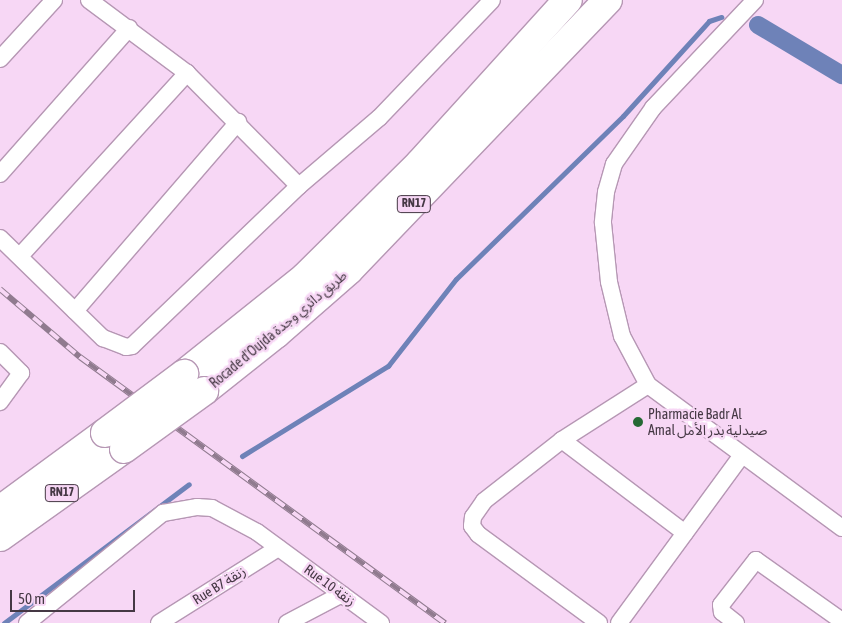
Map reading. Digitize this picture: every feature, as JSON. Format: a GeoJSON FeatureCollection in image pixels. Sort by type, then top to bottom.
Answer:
{"type":"FeatureCollection","features":[{"type":"Feature","properties":{"kind":"highway","name":"Rocade d'Oujda طريق دائري وجدة"},"geometry":{"type":"LineString","coordinates":[[194,382],[305,277],[420,163],[568,0]]}},
{"type":"Feature","properties":{"kind":"highway","name":"Rocade d'Oujda طريق دائري وجدة"},"geometry":{"type":"LineString","coordinates":[[0,537],[115,441],[194,382],[276,334],[356,263],[608,0]]}},
{"type":"Feature","properties":{"kind":"highway","name":"Rocade d'Oujda طريق دائري وجدة"},"geometry":{"type":"LineString","coordinates":[[0,510],[115,441]]}},
{"type":"Feature","properties":{"kind":"street"},"geometry":{"type":"LineString","coordinates":[[0,59],[27,27],[54,0]]}},
{"type":"Feature","properties":{"kind":"street"},"geometry":{"type":"LineString","coordinates":[[89,0],[187,73],[238,122],[299,186]]}},
{"type":"Feature","properties":{"kind":"street"},"geometry":{"type":"LineString","coordinates":[[0,238],[109,341],[126,347],[138,343],[299,186],[379,118],[492,0]]}},
{"type":"Feature","properties":{"kind":"street"},"geometry":{"type":"LineString","coordinates":[[755,0],[653,108],[614,164],[606,192],[603,223],[609,282],[622,336],[648,385],[842,528]]}},
{"type":"Feature","properties":{"kind":"street"},"geometry":{"type":"LineString","coordinates":[[0,41],[27,27]]}},
{"type":"Feature","properties":{"kind":"street"},"geometry":{"type":"LineString","coordinates":[[0,174],[129,28]]}},
{"type":"Feature","properties":{"kind":"street"},"geometry":{"type":"LineString","coordinates":[[20,256],[187,73]]}},
{"type":"Feature","properties":{"kind":"street"},"geometry":{"type":"LineString","coordinates":[[75,310],[238,122]]}},
{"type":"Feature","properties":{"kind":"street"},"geometry":{"type":"LineString","coordinates":[[0,402],[21,375],[6,356]]}},
{"type":"Feature","properties":{"kind":"street"},"geometry":{"type":"LineString","coordinates":[[599,623],[478,534],[472,526],[473,517],[484,500],[562,440],[648,385]]}},
{"type":"Feature","properties":{"kind":"street"},"geometry":{"type":"LineString","coordinates":[[562,440],[685,533]]}},
{"type":"Feature","properties":{"kind":"street"},"geometry":{"type":"LineString","coordinates":[[619,623],[742,455]]}},
{"type":"Feature","properties":{"kind":"street","name":"Rue 10 زنقة"},"geometry":{"type":"LineString","coordinates":[[26,623],[163,512],[197,507],[212,508],[231,516],[381,623]]}},
{"type":"Feature","properties":{"kind":"street","name":"Rue B7 زنقة"},"geometry":{"type":"LineString","coordinates":[[159,623],[278,548]]}},
{"type":"Feature","properties":{"kind":"street"},"geometry":{"type":"LineString","coordinates":[[736,623],[722,612],[721,605],[756,560],[842,621]]}},
{"type":"Feature","properties":{"kind":"street"},"geometry":{"type":"LineString","coordinates":[[287,623],[342,594]]}},
{"type":"Feature","properties":{"kind":"waterway"},"geometry":{"type":"LineString","coordinates":[[242,456],[388,366],[456,279],[623,116],[709,21],[721,17]]}},
{"type":"Feature","properties":{"kind":"waterway"},"geometry":{"type":"LineString","coordinates":[[758,25],[842,75]]}},
{"type":"Feature","properties":{"kind":"waterway"},"geometry":{"type":"LineString","coordinates":[[4,623],[189,484]]}},
{"type":"Feature","properties":{"kind":"railway"},"geometry":{"type":"LineString","coordinates":[[0,289],[80,357],[445,623]]}},
{"type":"Feature","properties":{"kind":"place","name":"Pharmacie Badr Al Amal صيدلية بدر الأمل"},"geometry":{"type":"Point","coordinates":[638,422]}}]}
